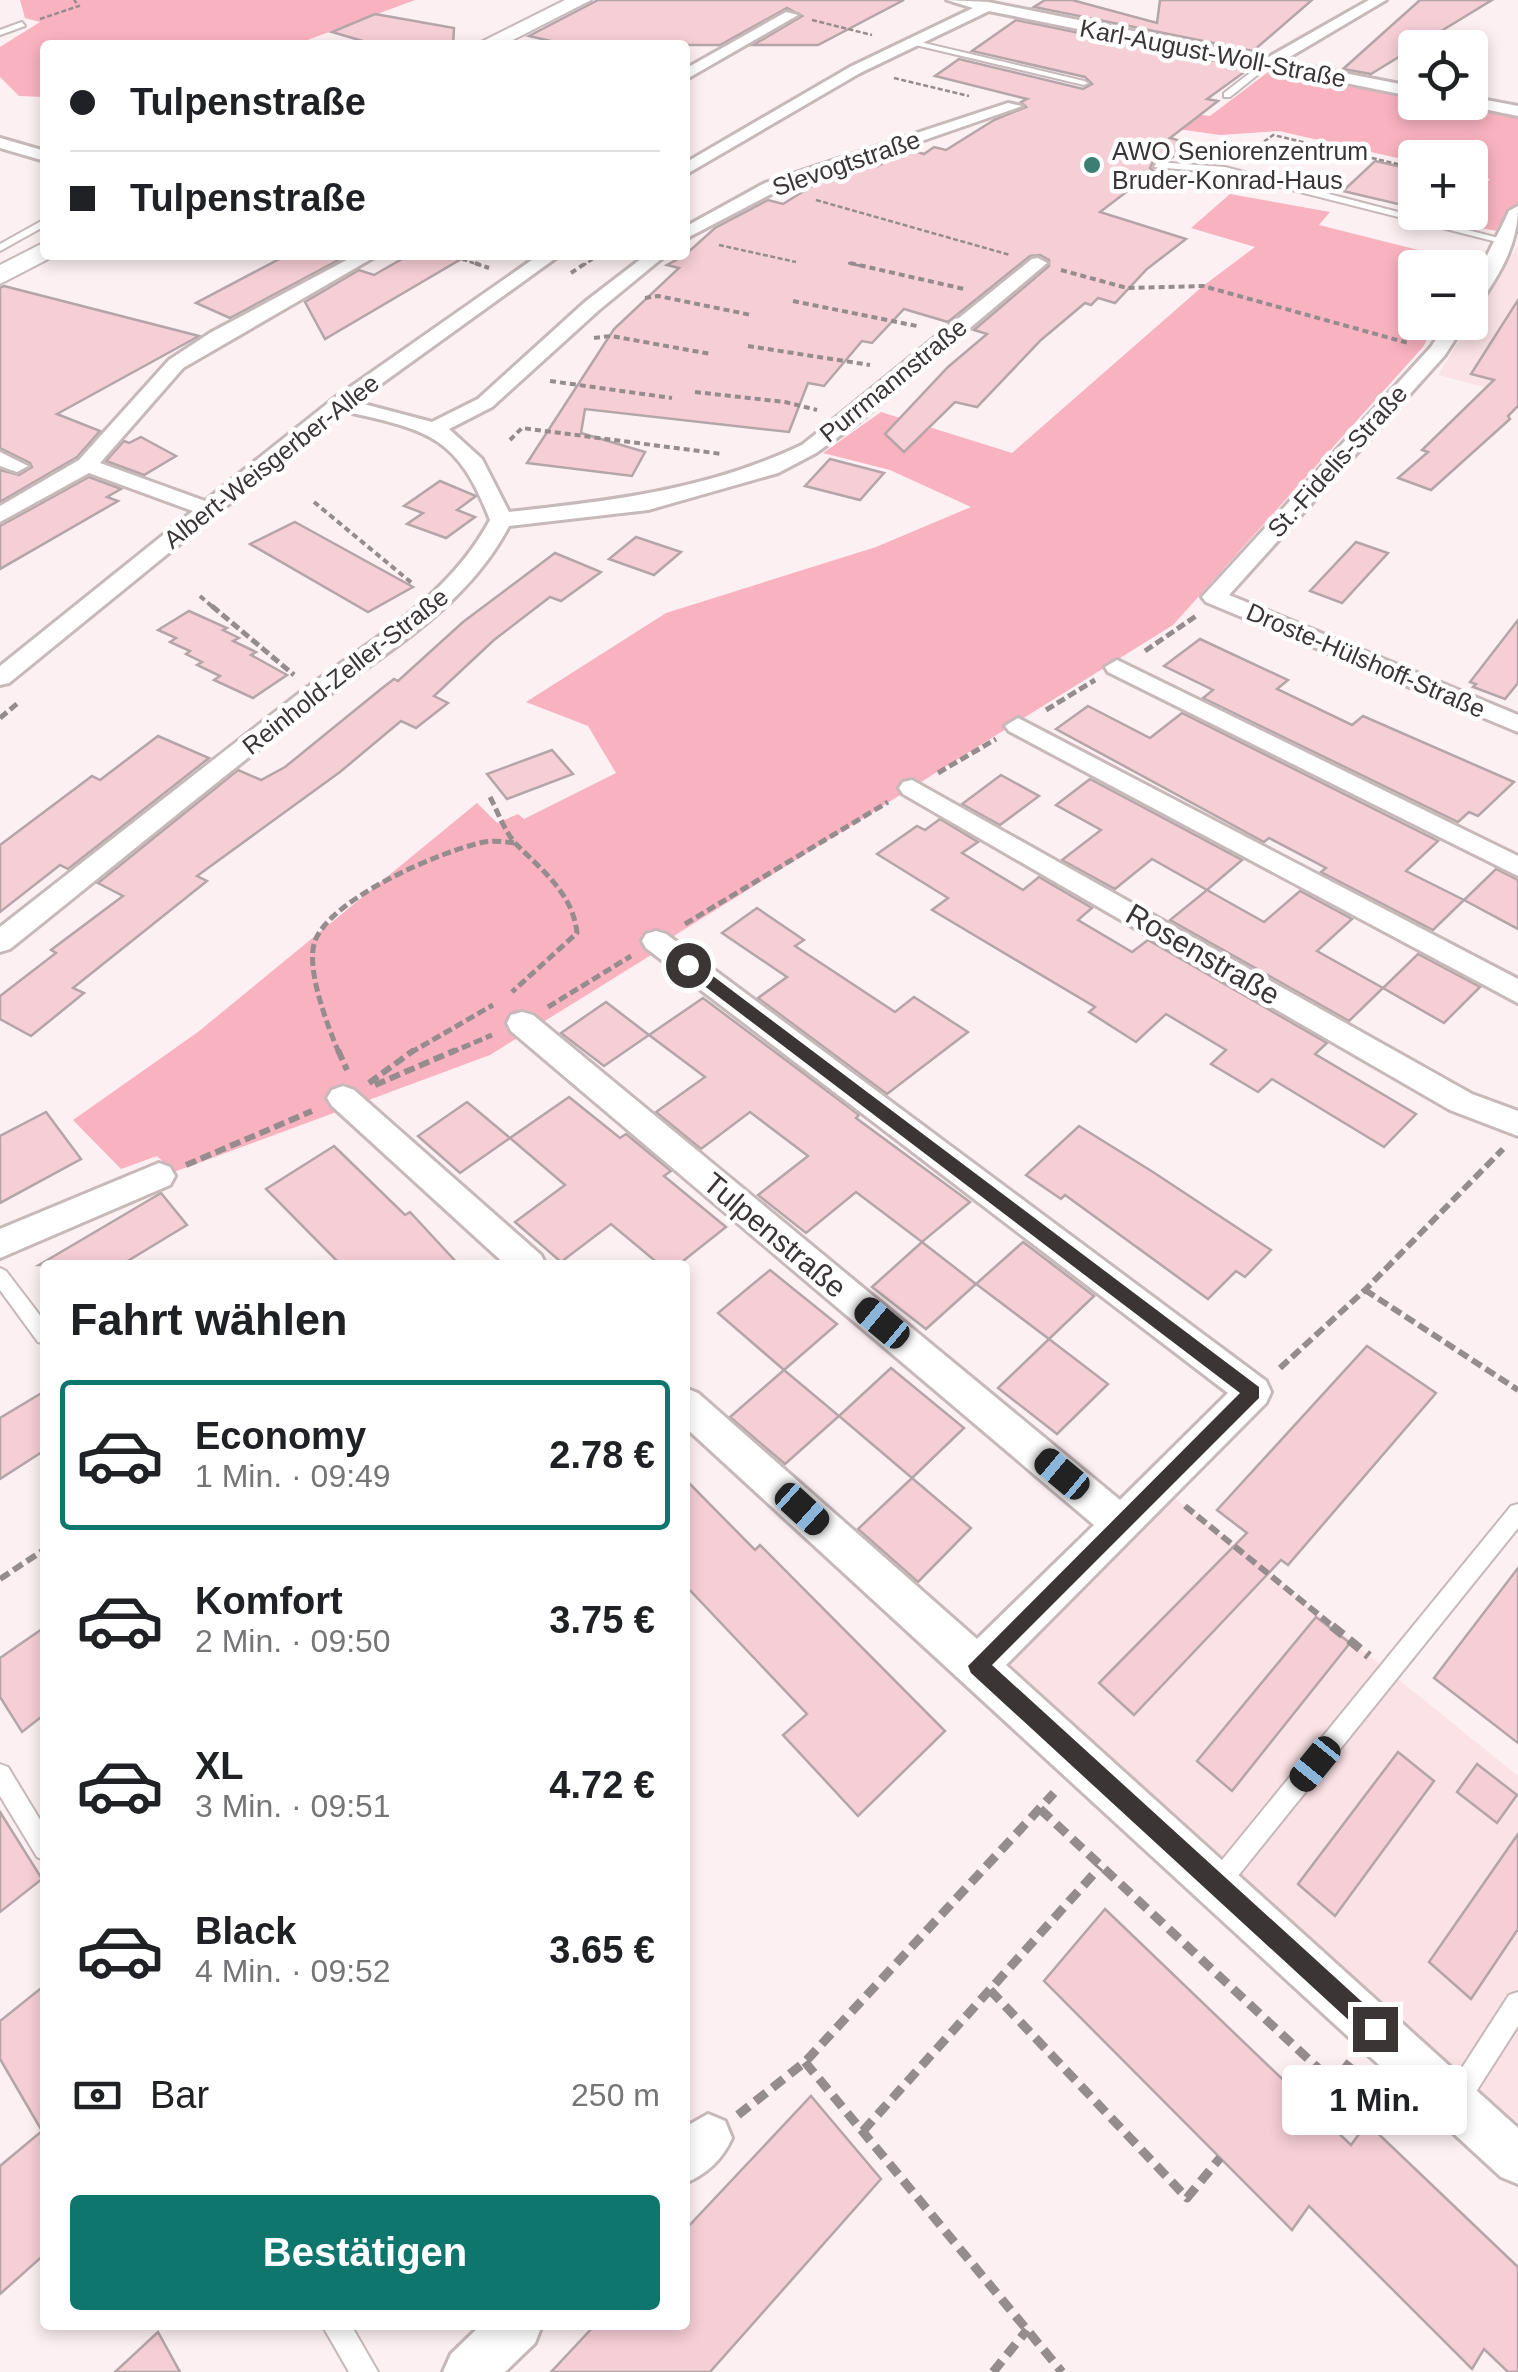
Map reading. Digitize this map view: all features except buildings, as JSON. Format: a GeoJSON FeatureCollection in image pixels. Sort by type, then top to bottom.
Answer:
{"type":"FeatureCollection","features":[{"type":"Feature","properties":{"kind":"main road"},"geometry":{"type":"LineString","coordinates":[[497,40],[581,0]]}},
{"type":"Feature","properties":{"kind":"main road"},"geometry":{"type":"LineString","coordinates":[[0,276],[40,253]]}},
{"type":"Feature","properties":{"kind":"street","name":"Karl-August-Woll-Straße"},"geometry":{"type":"LineString","coordinates":[[954,0],[991,4],[1398,89]]}},
{"type":"Feature","properties":{"kind":"street"},"geometry":{"type":"LineString","coordinates":[[1267,64],[1379,0]]}},
{"type":"Feature","properties":{"kind":"street"},"geometry":{"type":"LineString","coordinates":[[690,167],[908,42],[991,4]]}},
{"type":"Feature","properties":{"kind":"street"},"geometry":{"type":"LineString","coordinates":[[690,73],[791,15]]}},
{"type":"Feature","properties":{"kind":"street"},"geometry":{"type":"LineString","coordinates":[[1488,105],[1518,111]]}},
{"type":"Feature","properties":{"kind":"street","name":"Slevogtstraße"},"geometry":{"type":"LineString","coordinates":[[690,231],[771,187],[1014,106]]}},
{"type":"Feature","properties":{"kind":"street"},"geometry":{"type":"LineString","coordinates":[[0,143],[40,155]]}},
{"type":"Feature","properties":{"kind":"street"},"geometry":{"type":"LineString","coordinates":[[1488,276],[1518,211]]}},
{"type":"Feature","properties":{"kind":"street"},"geometry":{"type":"LineString","coordinates":[[0,515],[87,465],[176,364],[231,329],[361,260]]}},
{"type":"Feature","properties":{"kind":"street","name":"Albert-Weisgerber-Allee"},"geometry":{"type":"LineString","coordinates":[[0,678],[338,404],[543,260]]}},
{"type":"Feature","properties":{"kind":"street"},"geometry":{"type":"LineString","coordinates":[[435,428],[474,411],[651,260]]}},
{"type":"Feature","properties":{"kind":"street","name":"Purrmannstraße"},"geometry":{"type":"LineString","coordinates":[[502,520],[648,503],[770,468],[808,449],[849,420],[948,334],[1038,264]]}},
{"type":"Feature","properties":{"kind":"street","name":"St.-Fidelis-Straße"},"geometry":{"type":"LineString","coordinates":[[1214,597],[1445,340]]}},
{"type":"Feature","properties":{"kind":"street"},"geometry":{"type":"LineString","coordinates":[[338,404],[435,428],[472,457],[484,473],[502,520]]}},
{"type":"Feature","properties":{"kind":"street"},"geometry":{"type":"LineString","coordinates":[[87,465],[208,510]]}},
{"type":"Feature","properties":{"kind":"street","name":"Reinhold-Zeller-Straße"},"geometry":{"type":"LineString","coordinates":[[0,942],[315,693],[436,603],[480,562],[502,520]]}},
{"type":"Feature","properties":{"kind":"street","name":"Droste-Hülshoff-Straße"},"geometry":{"type":"LineString","coordinates":[[1214,597],[1518,724]]}},
{"type":"Feature","properties":{"kind":"street"},"geometry":{"type":"LineString","coordinates":[[1117,667],[1518,868]]}},
{"type":"Feature","properties":{"kind":"street"},"geometry":{"type":"LineString","coordinates":[[1018,726],[1518,992]]}},
{"type":"Feature","properties":{"kind":"street","name":"Rosenstraße"},"geometry":{"type":"LineString","coordinates":[[912,788],[1461,1102],[1510,1120]]}},
{"type":"Feature","properties":{"kind":"street"},"geometry":{"type":"LineString","coordinates":[[656,941],[1253,1392],[1162,1487],[978,1666]]}},
{"type":"Feature","properties":{"kind":"street","name":"Tulpenstraße"},"geometry":{"type":"LineString","coordinates":[[522,1023],[1122,1524]]}},
{"type":"Feature","properties":{"kind":"street"},"geometry":{"type":"LineString","coordinates":[[352,1095],[524,1260]]}},
{"type":"Feature","properties":{"kind":"street"},"geometry":{"type":"LineString","coordinates":[[0,1244],[159,1176]]}},
{"type":"Feature","properties":{"kind":"street"},"geometry":{"type":"LineString","coordinates":[[690,1408],[1518,2160]]}},
{"type":"Feature","properties":{"kind":"street"},"geometry":{"type":"LineString","coordinates":[[469,2372],[512,2330]]}},
{"type":"Feature","properties":{"kind":"lane"},"geometry":{"type":"LineString","coordinates":[[0,33],[22,24]]}},
{"type":"Feature","properties":{"kind":"lane"},"geometry":{"type":"LineString","coordinates":[[908,42],[1084,82]]}},
{"type":"Feature","properties":{"kind":"lane"},"geometry":{"type":"LineString","coordinates":[[1227,95],[1267,64]]}},
{"type":"Feature","properties":{"kind":"lane"},"geometry":{"type":"LineString","coordinates":[[1157,165],[1225,170],[1505,242]]}},
{"type":"Feature","properties":{"kind":"lane"},"geometry":{"type":"LineString","coordinates":[[0,248],[40,225]]}},
{"type":"Feature","properties":{"kind":"lane"},"geometry":{"type":"LineString","coordinates":[[0,1276],[40,1329]]}},
{"type":"Feature","properties":{"kind":"lane"},"geometry":{"type":"LineString","coordinates":[[1217,1884],[1518,1514]]}},
{"type":"Feature","properties":{"kind":"lane"},"geometry":{"type":"LineString","coordinates":[[0,1775],[40,1841]]}},
{"type":"Feature","properties":{"kind":"lane"},"geometry":{"type":"LineString","coordinates":[[1455,2102],[1518,2004]]}},
{"type":"Feature","properties":{"kind":"lane"},"geometry":{"type":"LineString","coordinates":[[339,2330],[364,2372]]}},
{"type":"Feature","properties":{"kind":"path"},"geometry":{"type":"LineString","coordinates":[[46,17],[79,6],[74,0]]}},
{"type":"Feature","properties":{"kind":"path"},"geometry":{"type":"LineString","coordinates":[[791,15],[908,42]]}},
{"type":"Feature","properties":{"kind":"path"},"geometry":{"type":"LineString","coordinates":[[1225,170],[1273,135],[1398,164]]}},
{"type":"Feature","properties":{"kind":"path"},"geometry":{"type":"LineString","coordinates":[[771,187],[1127,288],[1203,286],[1438,351]]}},
{"type":"Feature","properties":{"kind":"path"},"geometry":{"type":"LineString","coordinates":[[704,242],[796,262]]}},
{"type":"Feature","properties":{"kind":"path"},"geometry":{"type":"LineString","coordinates":[[848,263],[994,298]]}},
{"type":"Feature","properties":{"kind":"path"},"geometry":{"type":"LineString","coordinates":[[611,291],[751,315]]}},
{"type":"Feature","properties":{"kind":"path"},"geometry":{"type":"LineString","coordinates":[[793,301],[948,334]]}},
{"type":"Feature","properties":{"kind":"path"},"geometry":{"type":"LineString","coordinates":[[565,331],[711,354]]}},
{"type":"Feature","properties":{"kind":"path"},"geometry":{"type":"LineString","coordinates":[[748,346],[863,362],[900,374]]}},
{"type":"Feature","properties":{"kind":"path"},"geometry":{"type":"LineString","coordinates":[[516,376],[672,398]]}},
{"type":"Feature","properties":{"kind":"path"},"geometry":{"type":"LineString","coordinates":[[695,392],[804,405],[849,420]]}},
{"type":"Feature","properties":{"kind":"path"},"geometry":{"type":"LineString","coordinates":[[510,440],[522,428],[726,454],[770,468]]}},
{"type":"Feature","properties":{"kind":"path"},"geometry":{"type":"LineString","coordinates":[[314,502],[436,603]]}},
{"type":"Feature","properties":{"kind":"path"},"geometry":{"type":"LineString","coordinates":[[200,596],[315,693]]}},
{"type":"Feature","properties":{"kind":"path"},"geometry":{"type":"LineString","coordinates":[[159,1176],[522,1023],[1117,667],[1203,611],[1214,597]]}},
{"type":"Feature","properties":{"kind":"path"},"geometry":{"type":"LineString","coordinates":[[352,1095],[413,1051],[519,987],[577,933],[575,912],[538,861],[515,843],[490,797]]}},
{"type":"Feature","properties":{"kind":"path"},"geometry":{"type":"LineString","coordinates":[[352,1095],[327,1020],[314,943],[347,907],[423,860],[488,840],[515,843]]}},
{"type":"Feature","properties":{"kind":"path"},"geometry":{"type":"LineString","coordinates":[[1253,1392],[1365,1290],[1510,1120]]}},
{"type":"Feature","properties":{"kind":"path"},"geometry":{"type":"LineString","coordinates":[[1365,1290],[1518,1390]]}},
{"type":"Feature","properties":{"kind":"path"},"geometry":{"type":"LineString","coordinates":[[1162,1487],[1389,1673]]}},
{"type":"Feature","properties":{"kind":"path"},"geometry":{"type":"LineString","coordinates":[[0,1579],[40,1553]]}},
{"type":"Feature","properties":{"kind":"path"},"geometry":{"type":"LineString","coordinates":[[696,2149],[805,2062],[1082,1762]]}},
{"type":"Feature","properties":{"kind":"path"},"geometry":{"type":"LineString","coordinates":[[1040,1809],[1334,2083],[1375,2029]]}},
{"type":"Feature","properties":{"kind":"path"},"geometry":{"type":"LineString","coordinates":[[863,2131],[1100,1867]]}},
{"type":"Feature","properties":{"kind":"path"},"geometry":{"type":"LineString","coordinates":[[990,1990],[1187,2198],[1220,2158]]}},
{"type":"Feature","properties":{"kind":"path"},"geometry":{"type":"LineString","coordinates":[[805,2062],[1062,2372]]}},
{"type":"Feature","properties":{"kind":"path"},"geometry":{"type":"LineString","coordinates":[[992,2372],[1027,2330]]}},
{"type":"Feature","properties":{"kind":"shaded area"},"geometry":{"type":"Polygon","coordinates":[[[20,0],[415,0],[307,40],[40,40],[40,97],[19,96],[0,77],[0,47],[40,22],[25,18],[20,0]]]}},
{"type":"Feature","properties":{"kind":"shaded area"},"geometry":{"type":"Polygon","coordinates":[[[1272,69],[1398,93],[1398,120],[1488,120],[1488,110],[1518,115],[1518,204],[1508,233],[1488,229],[1488,140],[1398,140],[1398,158],[1279,131],[1220,135],[1142,124],[1157,109],[1210,116],[1272,69]]]}},
{"type":"Feature","properties":{"kind":"shaded area"},"geometry":{"type":"Polygon","coordinates":[[[1230,194],[1330,212],[1319,225],[1418,250],[1398,250],[1398,340],[1427,340],[1173,625],[490,1055],[174,1172],[157,1156],[121,1169],[73,1120],[198,1032],[477,803],[497,823],[518,814],[524,819],[616,773],[588,726],[526,702],[666,613],[876,547],[971,507],[890,470],[823,453],[881,412],[1012,453],[1203,286],[1255,247],[1191,228],[1230,194]]]}},
{"type":"Feature","properties":{"kind":"shaded area"},"geometry":{"type":"Polygon","coordinates":[[[1518,245],[1518,396],[1438,375],[1460,340],[1488,340],[1488,294],[1518,245]]]}},
{"type":"Feature","properties":{"kind":"shaded area"},"geometry":{"type":"Polygon","coordinates":[[[1161,1487],[1518,1776],[1518,2160],[978,1666],[1161,1487]]]}},
{"type":"Feature","properties":{"kind":"place","name":"AWO Seniorenzentrum Bruder-Konrad-Haus"},"geometry":{"type":"Point","coordinates":[1092,165]}},
{"type":"Feature","properties":{"kind":"route"},"geometry":{"type":"LineString","coordinates":[[688,965],[1253,1392],[1162,1487],[978,1666],[1375,2029]]}}]}
